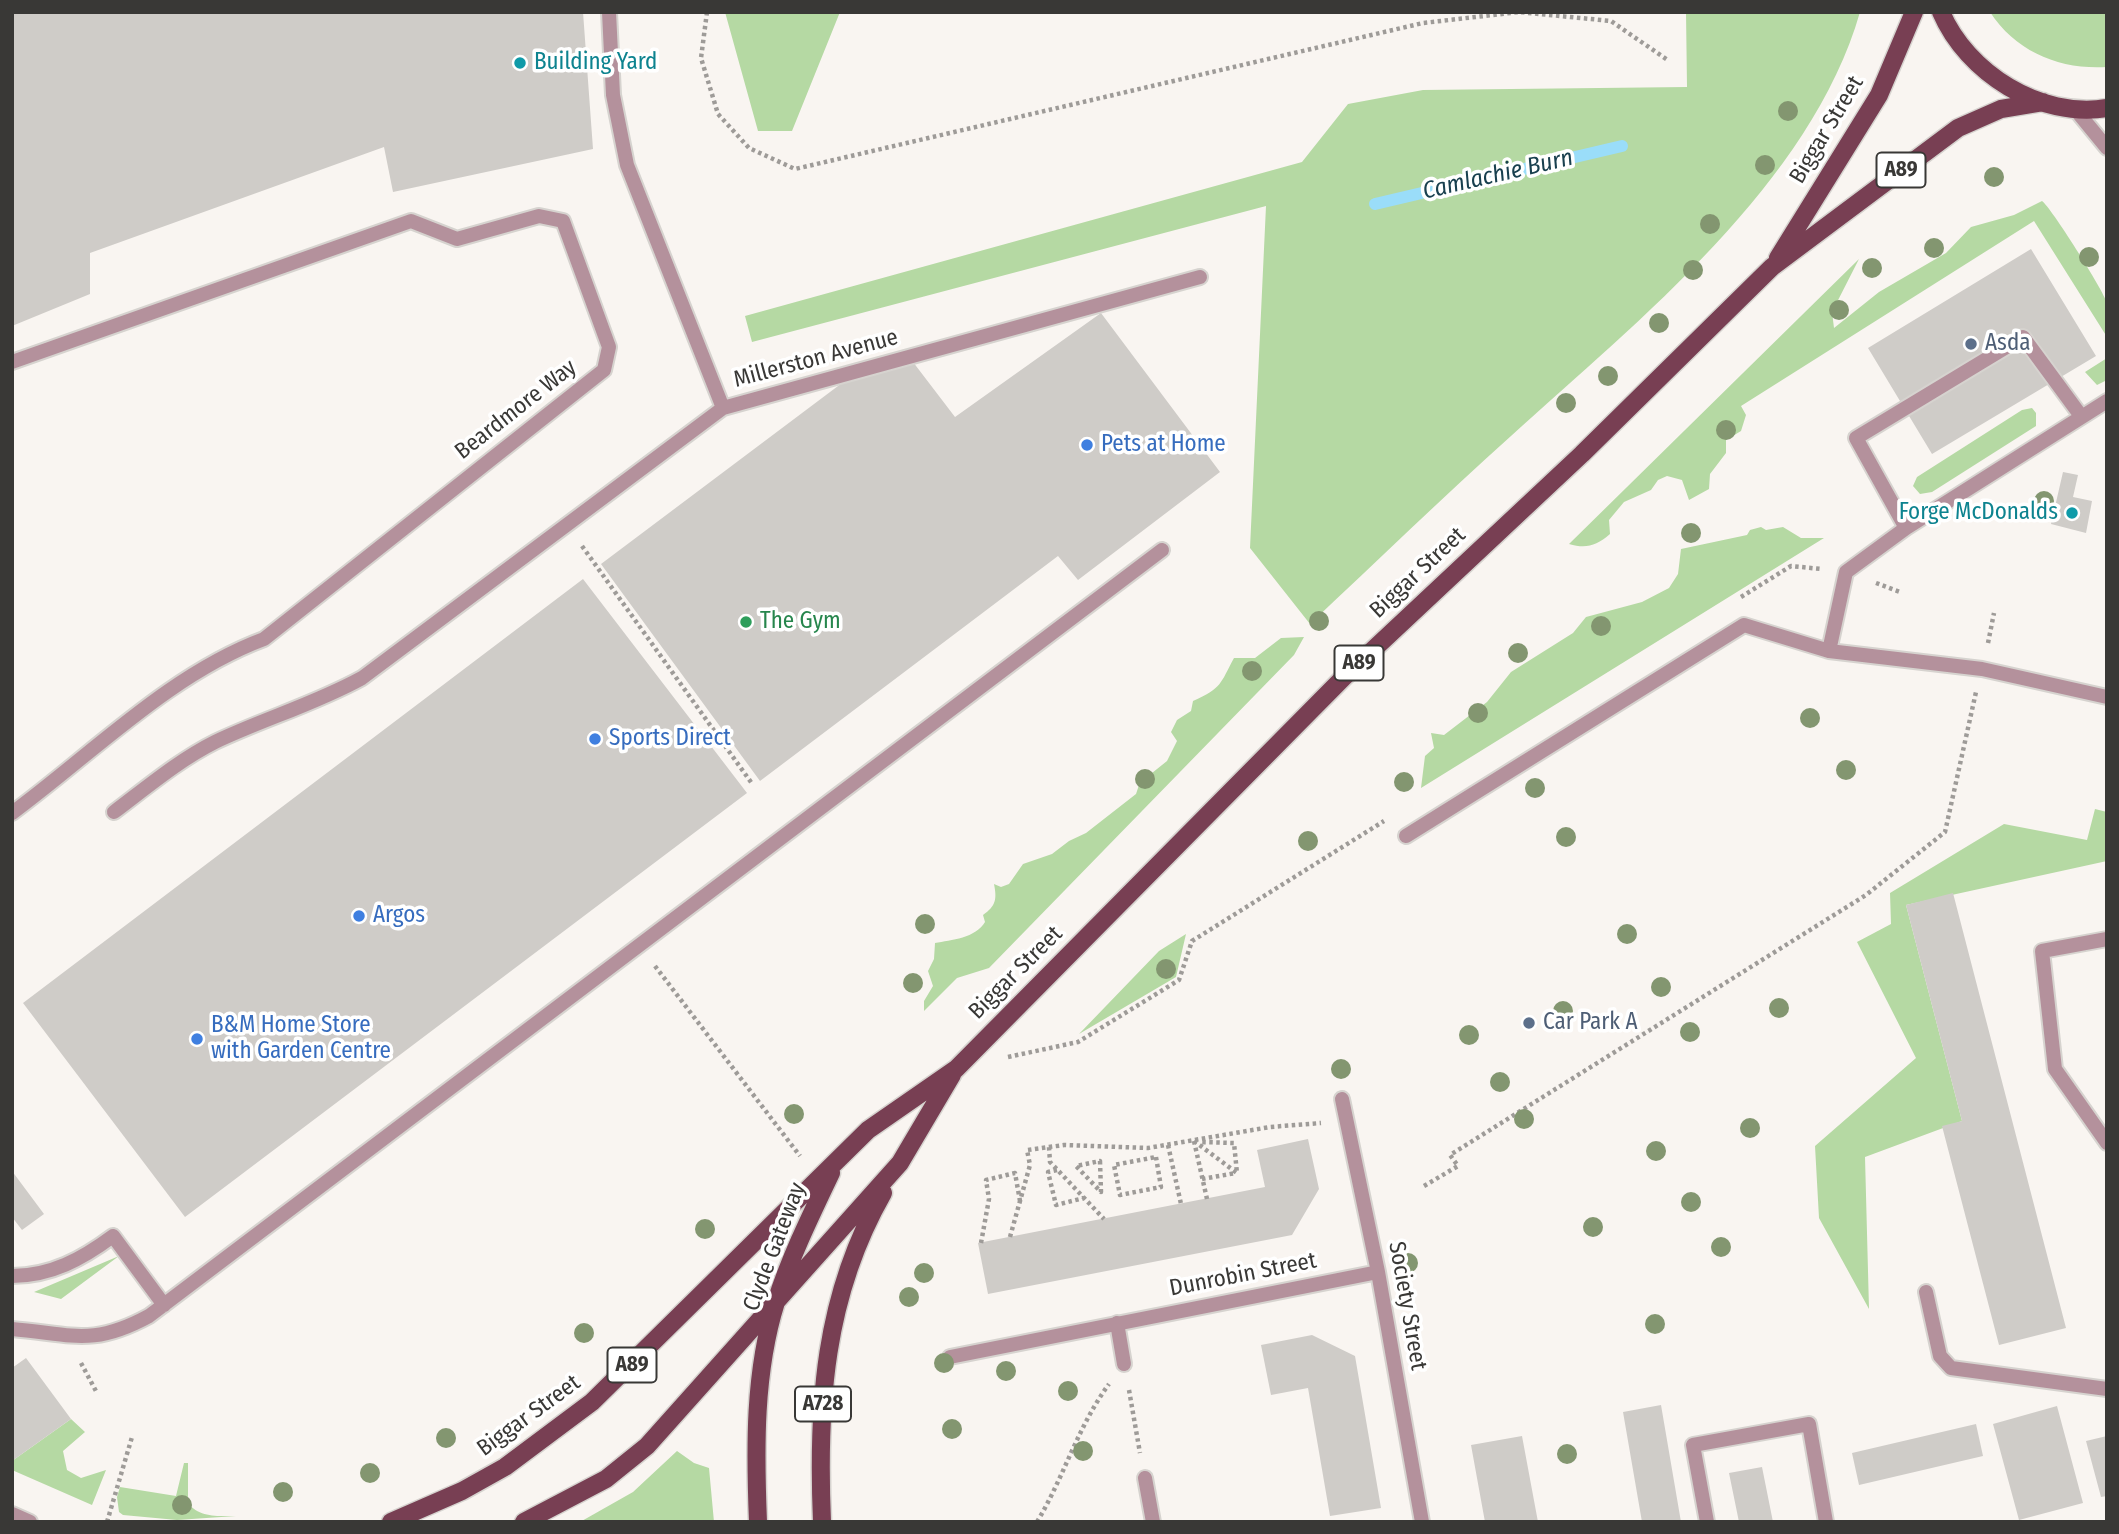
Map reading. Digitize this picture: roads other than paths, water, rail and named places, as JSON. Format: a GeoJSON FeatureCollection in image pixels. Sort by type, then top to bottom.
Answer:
{"type":"FeatureCollection","features":[{"type":"Feature","properties":{"kind":"main road","name":"Biggar Street"},"geometry":{"type":"LineString","coordinates":[[1772,267],[1879,95],[1914,12]]}},
{"type":"Feature","properties":{"kind":"main road"},"geometry":{"type":"LineString","coordinates":[[1941,12],[1947,25],[1989,74],[2016,92],[2043,102],[2076,108],[2107,108]]}},
{"type":"Feature","properties":{"kind":"main road","name":"Biggar Street"},"geometry":{"type":"LineString","coordinates":[[391,1522],[462,1491],[505,1467],[574,1416],[640,1357],[868,1130],[956,1069],[1344,677],[1652,387],[1772,267],[1958,128],[2001,108],[2043,102]]}},
{"type":"Feature","properties":{"kind":"main road","name":"Biggar Street"},"geometry":{"type":"LineString","coordinates":[[524,1522],[584,1492],[628,1463],[685,1406],[901,1163],[956,1069]]}},
{"type":"Feature","properties":{"kind":"main road","name":"Clyde Gateway"},"geometry":{"type":"LineString","coordinates":[[758,1522],[756,1477],[760,1386],[776,1302],[791,1261],[837,1160]]}},
{"type":"Feature","properties":{"kind":"main road","name":"A728"},"geometry":{"type":"LineString","coordinates":[[822,1522],[820,1464],[830,1338],[851,1257],[901,1163]]}},
{"type":"Feature","properties":{"kind":"street","name":"Millerston Avenue"},"geometry":{"type":"LineString","coordinates":[[609,12],[613,95],[627,165],[723,408],[1200,277]]}},
{"type":"Feature","properties":{"kind":"street"},"geometry":{"type":"LineString","coordinates":[[2076,108],[2107,148]]}},
{"type":"Feature","properties":{"kind":"street","name":"Beardmore Way"},"geometry":{"type":"LineString","coordinates":[[12,362],[411,221],[457,240],[538,216],[563,221],[609,347],[604,370],[264,639],[226,653],[177,684],[12,813]]}},
{"type":"Feature","properties":{"kind":"street"},"geometry":{"type":"LineString","coordinates":[[1906,528],[1856,438],[2023,337],[2081,416]]}},
{"type":"Feature","properties":{"kind":"street"},"geometry":{"type":"LineString","coordinates":[[1829,651],[1846,572],[1906,528],[2107,401]]}},
{"type":"Feature","properties":{"kind":"street"},"geometry":{"type":"LineString","coordinates":[[114,812],[194,753],[336,692],[362,678],[723,408]]}},
{"type":"Feature","properties":{"kind":"street"},"geometry":{"type":"LineString","coordinates":[[12,1329],[66,1337],[93,1337],[122,1331],[164,1305],[1162,550]]}},
{"type":"Feature","properties":{"kind":"street"},"geometry":{"type":"LineString","coordinates":[[1406,836],[1744,625],[1829,651],[1982,669],[2107,697]]}},
{"type":"Feature","properties":{"kind":"street"},"geometry":{"type":"LineString","coordinates":[[2107,939],[2042,951],[2055,1069],[2107,1143]]}},
{"type":"Feature","properties":{"kind":"street","name":"Society Street"},"geometry":{"type":"LineString","coordinates":[[1342,1100],[1378,1272],[1422,1522]]}},
{"type":"Feature","properties":{"kind":"street"},"geometry":{"type":"LineString","coordinates":[[12,1276],[38,1276],[85,1257],[113,1236],[164,1305]]}},
{"type":"Feature","properties":{"kind":"street","name":"Dunrobin Street"},"geometry":{"type":"LineString","coordinates":[[950,1357],[1378,1272]]}},
{"type":"Feature","properties":{"kind":"street"},"geometry":{"type":"LineString","coordinates":[[1926,1292],[1940,1356],[1951,1368],[2107,1389]]}},
{"type":"Feature","properties":{"kind":"street"},"geometry":{"type":"LineString","coordinates":[[1116,1323],[1124,1364]]}},
{"type":"Feature","properties":{"kind":"street"},"geometry":{"type":"LineString","coordinates":[[1707,1522],[1693,1445],[1809,1424],[1826,1522]]}},
{"type":"Feature","properties":{"kind":"street"},"geometry":{"type":"LineString","coordinates":[[1145,1478],[1153,1522]]}},
{"type":"Feature","properties":{"kind":"street"},"geometry":{"type":"LineString","coordinates":[[12,1514],[30,1522]]}},
{"type":"Feature","properties":{"kind":"waterway","name":"Camlachie Burn"},"geometry":{"type":"LineString","coordinates":[[1375,204],[1622,146]]}},
{"type":"Feature","properties":{"kind":"place","name":"Building Yard"},"geometry":{"type":"Point","coordinates":[520,63]}},
{"type":"Feature","properties":{"kind":"place","name":"Asda"},"geometry":{"type":"Point","coordinates":[1971,344]}},
{"type":"Feature","properties":{"kind":"place","name":"Pets at Home"},"geometry":{"type":"Point","coordinates":[1087,445]}},
{"type":"Feature","properties":{"kind":"place","name":"Forge McDonalds"},"geometry":{"type":"Point","coordinates":[2072,513]}},
{"type":"Feature","properties":{"kind":"place","name":"The Gym"},"geometry":{"type":"Point","coordinates":[746,622]}},
{"type":"Feature","properties":{"kind":"place","name":"Sports Direct"},"geometry":{"type":"Point","coordinates":[595,739]}},
{"type":"Feature","properties":{"kind":"place","name":"Argos"},"geometry":{"type":"Point","coordinates":[359,916]}},
{"type":"Feature","properties":{"kind":"place","name":"Car Park A"},"geometry":{"type":"Point","coordinates":[1529,1023]}},
{"type":"Feature","properties":{"kind":"place","name":"B&M Home Store with Garden Centre"},"geometry":{"type":"Point","coordinates":[197,1039]}}]}
